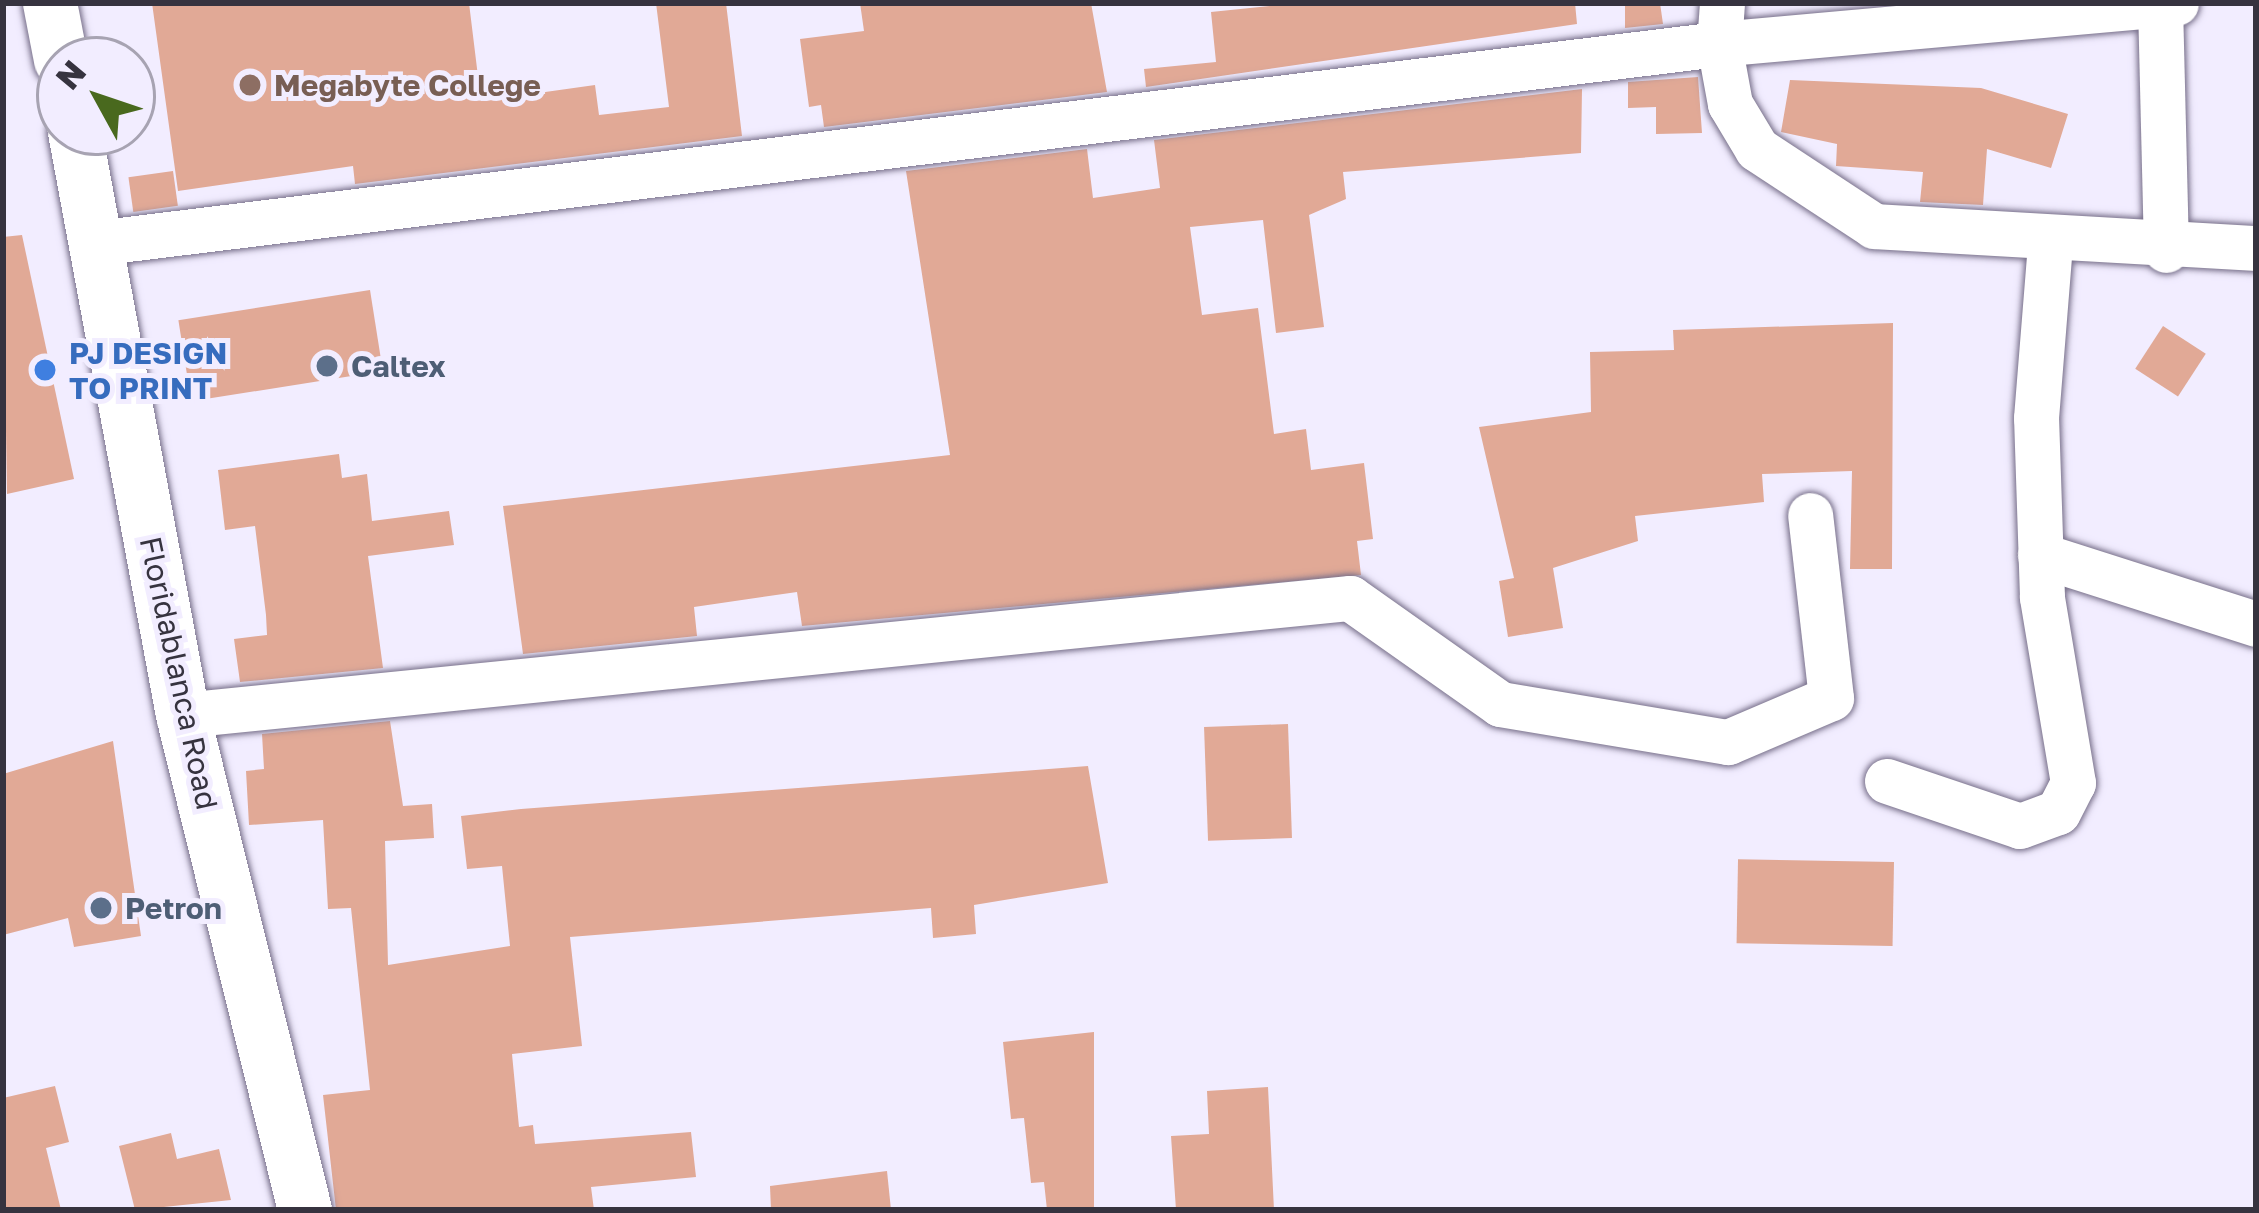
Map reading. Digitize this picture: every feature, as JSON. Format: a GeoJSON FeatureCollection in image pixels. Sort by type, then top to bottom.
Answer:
{"type":"FeatureCollection","features":[{"type":"Feature","properties":{"kind":"main road"},"geometry":{"type":"LineString","coordinates":[[50,3],[56,36]]}},
{"type":"Feature","properties":{"kind":"main road","name":"Floridablanca Road"},"geometry":{"type":"LineString","coordinates":[[79,156],[183,715],[305,1210]]}},
{"type":"Feature","properties":{"kind":"street"},"geometry":{"type":"LineString","coordinates":[[95,243],[1720,24],[2176,3]]}},
{"type":"Feature","properties":{"kind":"street"},"geometry":{"type":"LineString","coordinates":[[2160,4],[2166,250]]}},
{"type":"Feature","properties":{"kind":"street"},"geometry":{"type":"LineString","coordinates":[[1720,24],[1730,104],[1757,149],[1874,226],[2050,244],[2166,250],[2256,248]]}},
{"type":"Feature","properties":{"kind":"street"},"geometry":{"type":"LineString","coordinates":[[1887,781],[2020,826],[2058,812],[2073,783],[2041,555],[2050,244]]}},
{"type":"Feature","properties":{"kind":"street"},"geometry":{"type":"LineString","coordinates":[[183,715],[1350,598],[1500,704],[1728,742],[1831,698],[1810,515]]}},
{"type":"Feature","properties":{"kind":"street"},"geometry":{"type":"LineString","coordinates":[[2041,555],[2256,624]]}},
{"type":"Feature","properties":{"kind":"building"},"geometry":{"type":"Polygon","coordinates":[[[152,3],[469,3],[481,101],[595,85],[599,115],[669,107],[656,3],[726,3],[742,136],[355,184],[353,166],[178,191],[152,3]]]}},
{"type":"Feature","properties":{"kind":"building"},"geometry":{"type":"Polygon","coordinates":[[[860,3],[1091,3],[1107,92],[824,127],[821,105],[809,107],[800,39],[864,31],[860,3]]]}},
{"type":"Feature","properties":{"kind":"building"},"geometry":{"type":"Polygon","coordinates":[[[1300,3],[1575,3],[1577,24],[1146,87],[1144,69],[1216,62],[1211,12],[1300,3]]]}},
{"type":"Feature","properties":{"kind":"building"},"geometry":{"type":"Polygon","coordinates":[[[1625,3],[1660,3],[1663,24],[1625,28],[1625,3]]]}},
{"type":"Feature","properties":{"kind":"building"},"geometry":{"type":"Polygon","coordinates":[[[1698,77],[1702,133],[1656,134],[1656,107],[1628,108],[1628,82],[1698,77]]]}},
{"type":"Feature","properties":{"kind":"building"},"geometry":{"type":"Polygon","coordinates":[[[1790,80],[1981,88],[2068,114],[2051,168],[1987,149],[1983,205],[1920,202],[1923,172],[1836,166],[1837,144],[1781,132],[1790,80]]]}},
{"type":"Feature","properties":{"kind":"building"},"geometry":{"type":"Polygon","coordinates":[[[1582,89],[1581,153],[1343,172],[1346,199],[1309,215],[1324,327],[1276,333],[1263,220],[1190,227],[1202,315],[1258,308],[1274,434],[1306,429],[1311,470],[1364,463],[1373,539],[1357,541],[1361,575],[802,626],[797,592],[694,607],[697,636],[523,654],[503,506],[950,455],[906,171],[1087,149],[1093,198],[1160,188],[1154,140],[1582,89]]]}},
{"type":"Feature","properties":{"kind":"building"},"geometry":{"type":"Polygon","coordinates":[[[173,171],[178,206],[133,212],[128,177],[173,171]]]}},
{"type":"Feature","properties":{"kind":"building"},"geometry":{"type":"Polygon","coordinates":[[[22,235],[74,479],[7,494],[3,237],[22,235]]]}},
{"type":"Feature","properties":{"kind":"building"},"geometry":{"type":"Polygon","coordinates":[[[370,290],[383,371],[191,401],[178,320],[370,290]]]}},
{"type":"Feature","properties":{"kind":"building"},"geometry":{"type":"Polygon","coordinates":[[[1893,323],[1892,569],[1850,569],[1852,471],[1762,474],[1764,502],[1635,516],[1638,541],[1553,568],[1563,628],[1508,637],[1499,581],[1514,578],[1479,427],[1591,412],[1590,352],[1674,350],[1673,330],[1893,323]]]}},
{"type":"Feature","properties":{"kind":"building"},"geometry":{"type":"Polygon","coordinates":[[[2163,326],[2206,354],[2178,397],[2135,369],[2163,326]]]}},
{"type":"Feature","properties":{"kind":"building"},"geometry":{"type":"Polygon","coordinates":[[[339,454],[342,478],[367,474],[372,521],[449,511],[454,545],[368,556],[383,668],[240,682],[234,639],[267,635],[266,615],[255,526],[225,530],[218,470],[339,454]]]}},
{"type":"Feature","properties":{"kind":"building"},"geometry":{"type":"Polygon","coordinates":[[[390,721],[403,806],[432,804],[434,838],[385,841],[388,965],[510,946],[502,866],[467,869],[461,816],[521,809],[1088,766],[1108,883],[974,905],[976,934],[933,938],[931,908],[570,937],[582,1046],[512,1054],[519,1127],[533,1125],[535,1144],[691,1132],[696,1177],[591,1187],[594,1210],[336,1210],[323,1095],[370,1090],[351,908],[328,909],[323,820],[249,825],[246,771],[264,769],[262,734],[390,721]]]}},
{"type":"Feature","properties":{"kind":"building"},"geometry":{"type":"Polygon","coordinates":[[[1288,724],[1292,838],[1208,841],[1204,727],[1288,724]]]}},
{"type":"Feature","properties":{"kind":"building"},"geometry":{"type":"Polygon","coordinates":[[[113,741],[141,936],[74,947],[68,918],[3,935],[3,774],[113,741]]]}},
{"type":"Feature","properties":{"kind":"building"},"geometry":{"type":"Polygon","coordinates":[[[1738,859],[1894,862],[1893,946],[1737,943],[1738,859]]]}},
{"type":"Feature","properties":{"kind":"building"},"geometry":{"type":"Polygon","coordinates":[[[1094,1032],[1094,1210],[1047,1210],[1044,1182],[1031,1183],[1024,1118],[1011,1119],[1003,1042],[1094,1032]]]}},
{"type":"Feature","properties":{"kind":"building"},"geometry":{"type":"Polygon","coordinates":[[[55,1086],[69,1142],[46,1148],[61,1210],[3,1210],[3,1098],[55,1086]]]}},
{"type":"Feature","properties":{"kind":"building"},"geometry":{"type":"Polygon","coordinates":[[[1268,1087],[1274,1210],[1176,1210],[1171,1136],[1209,1134],[1207,1091],[1268,1087]]]}},
{"type":"Feature","properties":{"kind":"building"},"geometry":{"type":"Polygon","coordinates":[[[171,1133],[177,1159],[219,1149],[231,1200],[135,1210],[119,1146],[171,1133]]]}},
{"type":"Feature","properties":{"kind":"building"},"geometry":{"type":"Polygon","coordinates":[[[887,1171],[891,1210],[771,1210],[770,1186],[887,1171]]]}},
{"type":"Feature","properties":{"kind":"place","name":"Megabyte College"},"geometry":{"type":"Point","coordinates":[250,85]}},
{"type":"Feature","properties":{"kind":"place","name":"Caltex"},"geometry":{"type":"Point","coordinates":[327,366]}},
{"type":"Feature","properties":{"kind":"place","name":"PJ DESIGN TO PRINT"},"geometry":{"type":"Point","coordinates":[45,370]}},
{"type":"Feature","properties":{"kind":"place","name":"Petron"},"geometry":{"type":"Point","coordinates":[101,908]}}]}
